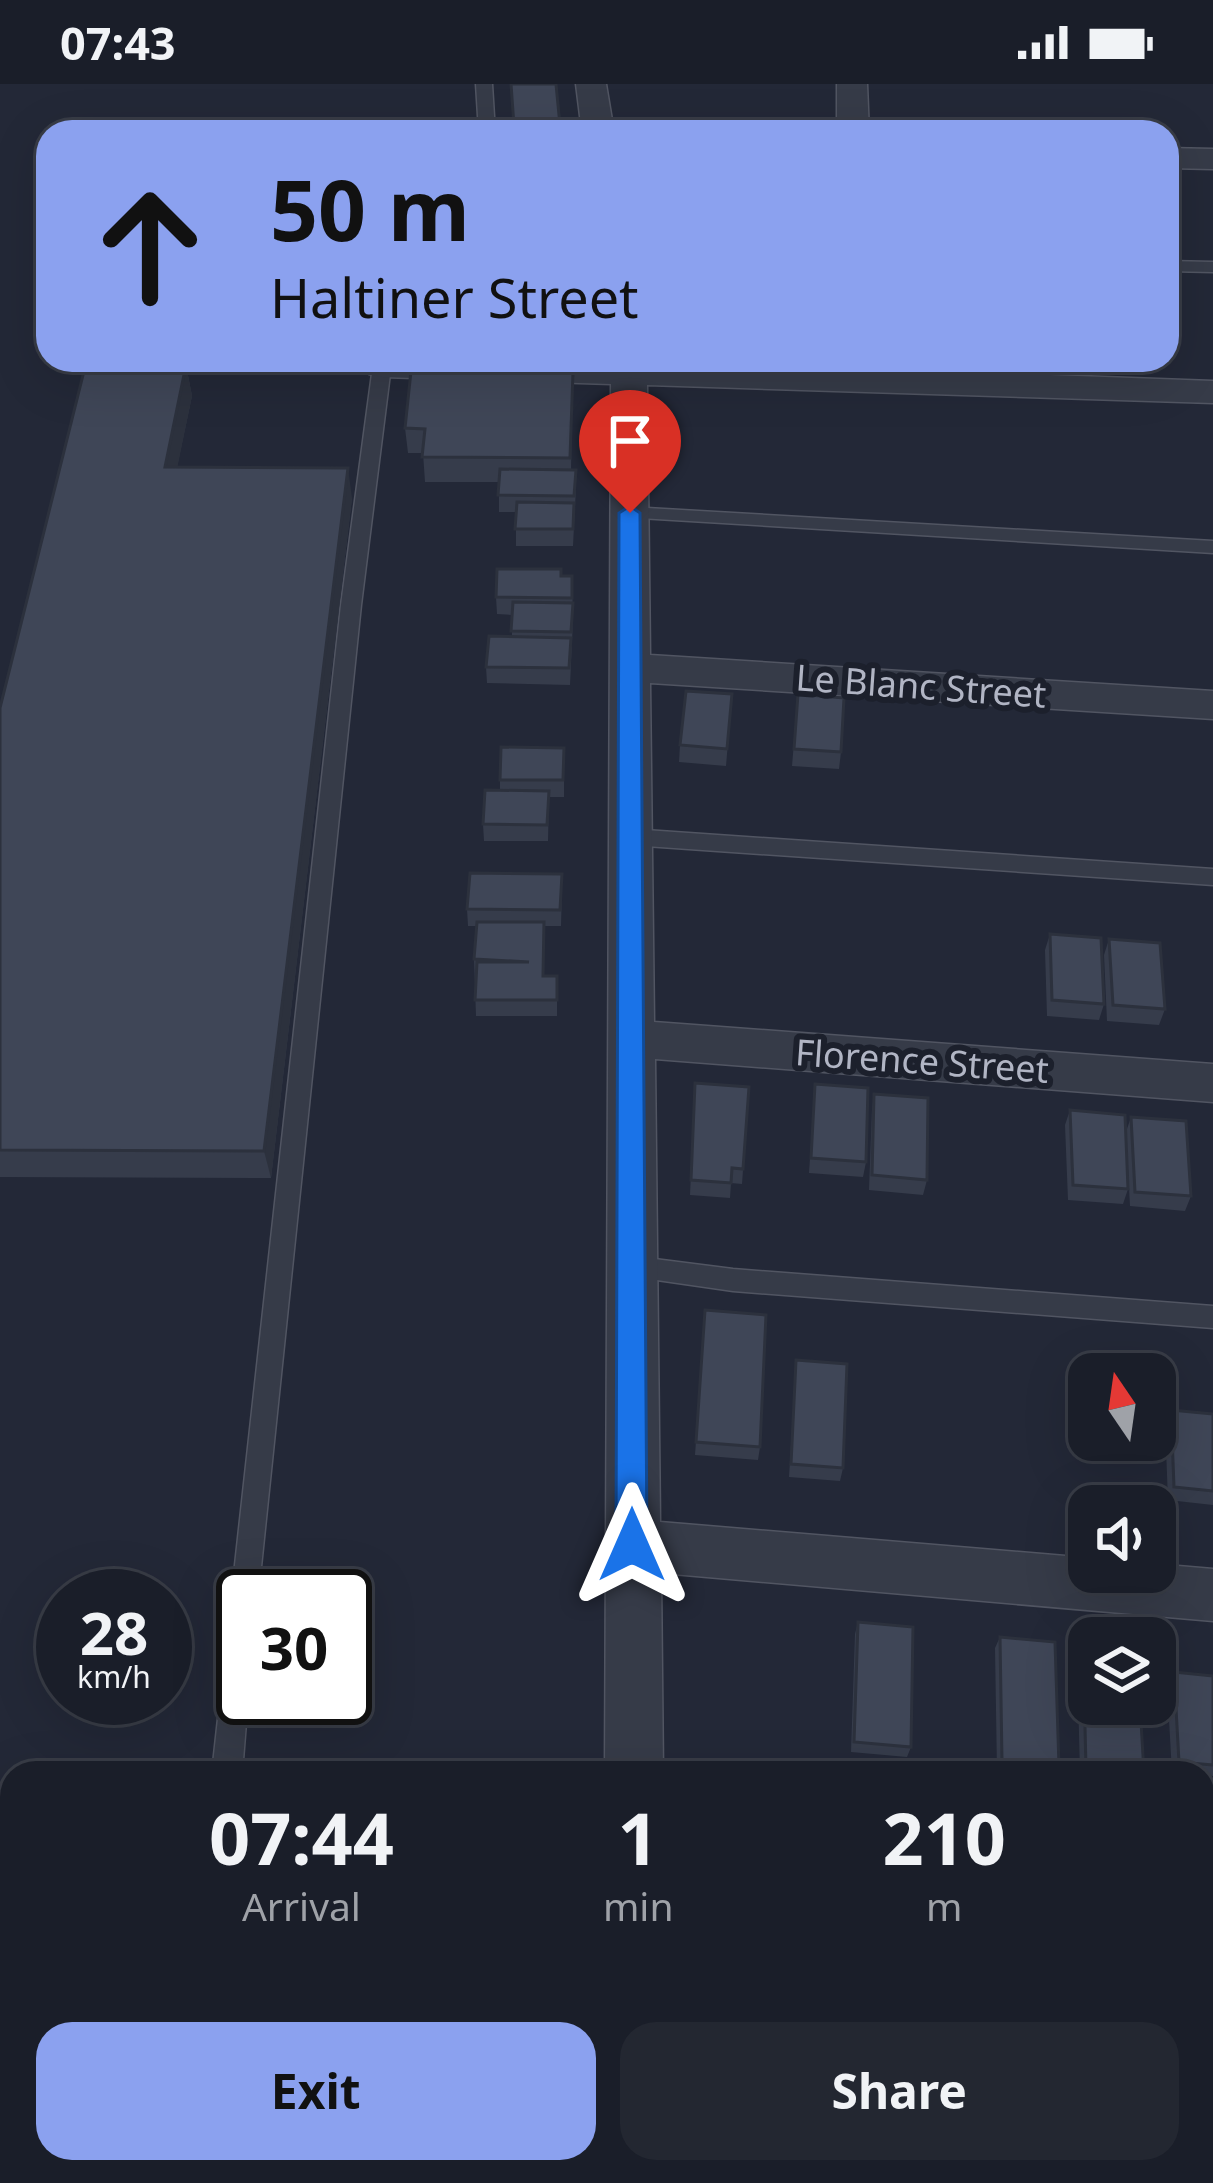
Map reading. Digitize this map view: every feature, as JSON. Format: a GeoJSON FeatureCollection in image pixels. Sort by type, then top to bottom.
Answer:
{"type":"FeatureCollection","features":[{"type":"Feature","properties":{"kind":"street"},"geometry":{"type":"LineString","coordinates":[[591,84],[596,120]]}},
{"type":"Feature","properties":{"kind":"street"},"geometry":{"type":"LineString","coordinates":[[853,84],[854,120]]}},
{"type":"Feature","properties":{"kind":"street"},"geometry":{"type":"LineString","coordinates":[[1179,158],[1213,159]]}},
{"type":"Feature","properties":{"kind":"street"},"geometry":{"type":"LineString","coordinates":[[629,372],[634,1761]]}},
{"type":"Feature","properties":{"kind":"street"},"geometry":{"type":"LineString","coordinates":[[726,372],[1213,392]]}},
{"type":"Feature","properties":{"kind":"street","name":"Le Blanc Street"},"geometry":{"type":"LineString","coordinates":[[630,668],[1213,705]]}},
{"type":"Feature","properties":{"kind":"street","name":"Florence Street"},"geometry":{"type":"LineString","coordinates":[[631,1039],[1213,1083]]}},
{"type":"Feature","properties":{"kind":"street"},"geometry":{"type":"LineString","coordinates":[[632,1545],[1213,1595]]}},
{"type":"Feature","properties":{"kind":"lane"},"geometry":{"type":"LineString","coordinates":[[484,84],[487,120]]}},
{"type":"Feature","properties":{"kind":"lane"},"geometry":{"type":"LineString","coordinates":[[1179,266],[1213,267]]}},
{"type":"Feature","properties":{"kind":"lane"},"geometry":{"type":"LineString","coordinates":[[246,1569],[351,604],[381,372]]}},
{"type":"Feature","properties":{"kind":"lane"},"geometry":{"type":"LineString","coordinates":[[630,513],[1213,548]]}},
{"type":"Feature","properties":{"kind":"lane"},"geometry":{"type":"LineString","coordinates":[[631,837],[1213,877]]}},
{"type":"Feature","properties":{"kind":"lane"},"geometry":{"type":"LineString","coordinates":[[631,1247],[734,1280],[1213,1317]]}},
{"type":"Feature","properties":{"kind":"lane"},"geometry":{"type":"LineString","coordinates":[[227,1761],[231,1725]]}},
{"type":"Feature","properties":{"kind":"building"},"geometry":{"type":"Polygon","coordinates":[[[511,84],[556,84],[560,120],[514,120],[511,84]]]}},
{"type":"Feature","properties":{"kind":"building"},"geometry":{"type":"Polygon","coordinates":[[[84,372],[185,372],[165,467],[348,468],[264,1151],[0,1150],[0,708],[84,372]]]}},
{"type":"Feature","properties":{"kind":"building"},"geometry":{"type":"Polygon","coordinates":[[[411,372],[573,372],[570,458],[422,457],[425,429],[405,428],[411,372]]]}},
{"type":"Feature","properties":{"kind":"building"},"geometry":{"type":"Polygon","coordinates":[[[500,469],[576,470],[574,496],[498,495],[500,469]]]}},
{"type":"Feature","properties":{"kind":"building"},"geometry":{"type":"Polygon","coordinates":[[[517,502],[574,503],[573,529],[515,529],[517,502]]]}},
{"type":"Feature","properties":{"kind":"building"},"geometry":{"type":"Polygon","coordinates":[[[497,569],[561,569],[561,576],[572,576],[572,598],[496,597],[497,569]]]}},
{"type":"Feature","properties":{"kind":"building"},"geometry":{"type":"Polygon","coordinates":[[[513,602],[573,603],[571,632],[511,631],[513,602]]]}},
{"type":"Feature","properties":{"kind":"building"},"geometry":{"type":"Polygon","coordinates":[[[489,636],[571,638],[569,668],[486,667],[489,636]]]}},
{"type":"Feature","properties":{"kind":"building"},"geometry":{"type":"Polygon","coordinates":[[[686,691],[732,694],[727,749],[680,745],[686,691]]]}},
{"type":"Feature","properties":{"kind":"building"},"geometry":{"type":"Polygon","coordinates":[[[798,694],[844,698],[841,752],[794,749],[798,694]]]}},
{"type":"Feature","properties":{"kind":"building"},"geometry":{"type":"Polygon","coordinates":[[[501,747],[564,748],[563,780],[500,780],[501,747]]]}},
{"type":"Feature","properties":{"kind":"building"},"geometry":{"type":"Polygon","coordinates":[[[485,790],[549,791],[547,825],[483,824],[485,790]]]}},
{"type":"Feature","properties":{"kind":"building"},"geometry":{"type":"Polygon","coordinates":[[[470,873],[562,874],[560,910],[467,909],[470,873]]]}},
{"type":"Feature","properties":{"kind":"building"},"geometry":{"type":"Polygon","coordinates":[[[477,922],[544,922],[543,976],[557,976],[557,1000],[475,1000],[477,962],[529,962],[474,959],[477,922]]]}},
{"type":"Feature","properties":{"kind":"building"},"geometry":{"type":"Polygon","coordinates":[[[1050,934],[1101,938],[1104,1004],[1052,1000],[1050,934]]]}},
{"type":"Feature","properties":{"kind":"building"},"geometry":{"type":"Polygon","coordinates":[[[1109,939],[1160,943],[1165,1009],[1113,1005],[1109,939]]]}},
{"type":"Feature","properties":{"kind":"building"},"geometry":{"type":"Polygon","coordinates":[[[695,1083],[749,1087],[743,1169],[732,1168],[731,1183],[691,1180],[695,1083]]]}},
{"type":"Feature","properties":{"kind":"building"},"geometry":{"type":"Polygon","coordinates":[[[815,1084],[868,1088],[866,1162],[811,1158],[815,1084]]]}},
{"type":"Feature","properties":{"kind":"building"},"geometry":{"type":"Polygon","coordinates":[[[874,1094],[928,1098],[927,1180],[872,1175],[874,1094]]]}},
{"type":"Feature","properties":{"kind":"building"},"geometry":{"type":"Polygon","coordinates":[[[1070,1110],[1125,1115],[1128,1189],[1073,1185],[1070,1110]]]}},
{"type":"Feature","properties":{"kind":"building"},"geometry":{"type":"Polygon","coordinates":[[[1131,1117],[1186,1121],[1191,1196],[1135,1192],[1131,1117]]]}},
{"type":"Feature","properties":{"kind":"building"},"geometry":{"type":"Polygon","coordinates":[[[705,1310],[766,1315],[760,1447],[696,1442],[705,1310]]]}},
{"type":"Feature","properties":{"kind":"building"},"geometry":{"type":"Polygon","coordinates":[[[796,1360],[847,1364],[843,1468],[791,1464],[796,1360]]]}},
{"type":"Feature","properties":{"kind":"building"},"geometry":{"type":"Polygon","coordinates":[[[1176,1410],[1213,1414],[1213,1491],[1174,1485],[1176,1410]]]}},
{"type":"Feature","properties":{"kind":"building"},"geometry":{"type":"Polygon","coordinates":[[[858,1622],[913,1627],[911,1747],[854,1742],[858,1622]]]}},
{"type":"Feature","properties":{"kind":"building"},"geometry":{"type":"Polygon","coordinates":[[[1000,1637],[1055,1642],[1059,1761],[1002,1761],[1000,1637]]]}},
{"type":"Feature","properties":{"kind":"building"},"geometry":{"type":"Polygon","coordinates":[[[1176,1672],[1213,1676],[1213,1761],[1179,1761],[1176,1672]]]}},
{"type":"Feature","properties":{"kind":"building"},"geometry":{"type":"Polygon","coordinates":[[[1085,1725],[1141,1725],[1143,1761],[1086,1761],[1085,1725]]]}},
{"type":"Feature","properties":{"kind":"route"},"geometry":{"type":"LineString","coordinates":[[630,513],[632,1545]]}}]}
